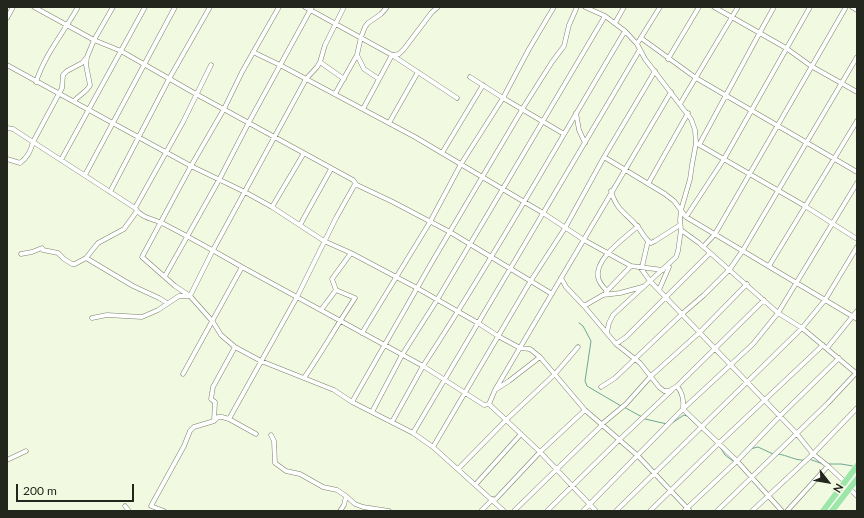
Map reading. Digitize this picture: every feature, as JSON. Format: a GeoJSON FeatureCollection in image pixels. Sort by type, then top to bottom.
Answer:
{"type":"FeatureCollection","features":[{"type":"Feature","properties":{"kind":"highway"},"geometry":{"type":"LineString","coordinates":[[823,511],[857,466]]}},
{"type":"Feature","properties":{"kind":"highway"},"geometry":{"type":"LineString","coordinates":[[832,511],[857,479]]}},
{"type":"Feature","properties":{"kind":"street"},"geometry":{"type":"LineString","coordinates":[[7,18],[13,7]]}},
{"type":"Feature","properties":{"kind":"street"},"geometry":{"type":"LineString","coordinates":[[34,7],[94,40],[121,51],[353,180],[357,185],[388,199],[450,232],[469,245],[552,294]]}},
{"type":"Feature","properties":{"kind":"street"},"geometry":{"type":"LineString","coordinates":[[36,82],[39,71],[49,52],[68,25],[78,7]]}},
{"type":"Feature","properties":{"kind":"street"},"geometry":{"type":"LineString","coordinates":[[74,102],[79,95],[89,88],[90,85],[86,65],[87,57],[94,40],[113,7]]}},
{"type":"Feature","properties":{"kind":"street"},"geometry":{"type":"LineString","coordinates":[[61,160],[145,7]]}},
{"type":"Feature","properties":{"kind":"street"},"geometry":{"type":"LineString","coordinates":[[85,175],[175,7]]}},
{"type":"Feature","properties":{"kind":"street"},"geometry":{"type":"LineString","coordinates":[[110,192],[169,79],[210,7]]}},
{"type":"Feature","properties":{"kind":"street"},"geometry":{"type":"LineString","coordinates":[[279,7],[142,257],[183,292],[190,296],[221,335],[235,347],[261,362],[334,390],[352,402],[413,433],[433,447],[495,499],[504,511]]}},
{"type":"Feature","properties":{"kind":"street"},"geometry":{"type":"LineString","coordinates":[[305,7],[311,8],[392,55],[457,98]]}},
{"type":"Feature","properties":{"kind":"street"},"geometry":{"type":"LineString","coordinates":[[190,296],[213,250],[306,79],[320,62],[325,45],[344,7]]}},
{"type":"Feature","properties":{"kind":"street"},"geometry":{"type":"LineString","coordinates":[[335,94],[357,55],[361,37],[368,23],[382,14],[387,7]]}},
{"type":"Feature","properties":{"kind":"street"},"geometry":{"type":"LineString","coordinates":[[392,55],[398,54],[404,49],[432,12],[438,7]]}},
{"type":"Feature","properties":{"kind":"street"},"geometry":{"type":"LineString","coordinates":[[362,333],[430,222],[461,164],[503,98],[529,49],[554,7]]}},
{"type":"Feature","properties":{"kind":"street"},"geometry":{"type":"LineString","coordinates":[[352,402],[526,103],[564,46],[569,26],[577,7]]}},
{"type":"Feature","properties":{"kind":"street"},"geometry":{"type":"LineString","coordinates":[[615,23],[624,7]]}},
{"type":"Feature","properties":{"kind":"street"},"geometry":{"type":"LineString","coordinates":[[637,44],[660,7]]}},
{"type":"Feature","properties":{"kind":"street"},"geometry":{"type":"LineString","coordinates":[[668,59],[699,7]]}},
{"type":"Feature","properties":{"kind":"street"},"geometry":{"type":"LineString","coordinates":[[714,7],[786,48],[811,66],[857,92]]}},
{"type":"Feature","properties":{"kind":"street"},"geometry":{"type":"LineString","coordinates":[[680,104],[738,7]]}},
{"type":"Feature","properties":{"kind":"street"},"geometry":{"type":"LineString","coordinates":[[607,332],[613,315],[676,257],[681,230],[681,210],[698,144],[774,7]]}},
{"type":"Feature","properties":{"kind":"street"},"geometry":{"type":"LineString","coordinates":[[686,217],[724,159],[810,7]]}},
{"type":"Feature","properties":{"kind":"street"},"geometry":{"type":"LineString","coordinates":[[703,247],[715,234],[846,7]]}},
{"type":"Feature","properties":{"kind":"street"},"geometry":{"type":"LineString","coordinates":[[852,7],[857,10]]}},
{"type":"Feature","properties":{"kind":"street"},"geometry":{"type":"LineString","coordinates":[[165,276],[219,180],[311,8]]}},
{"type":"Feature","properties":{"kind":"street"},"geometry":{"type":"LineString","coordinates":[[588,8],[605,16],[615,23],[637,44],[639,51],[688,113],[695,130],[698,144],[805,206],[857,239]]}},
{"type":"Feature","properties":{"kind":"street"},"geometry":{"type":"LineString","coordinates":[[372,412],[402,355],[438,300],[605,16]]}},
{"type":"Feature","properties":{"kind":"street"},"geometry":{"type":"LineString","coordinates":[[392,422],[423,366],[458,312],[625,31]]}},
{"type":"Feature","properties":{"kind":"street"},"geometry":{"type":"LineString","coordinates":[[641,38],[696,78],[857,172]]}},
{"type":"Feature","properties":{"kind":"street"},"geometry":{"type":"LineString","coordinates":[[413,433],[639,51]]}},
{"type":"Feature","properties":{"kind":"street"},"geometry":{"type":"LineString","coordinates":[[253,52],[335,94],[442,153],[543,213],[584,240],[631,266],[663,270]]}},
{"type":"Feature","properties":{"kind":"street"},"geometry":{"type":"LineString","coordinates":[[357,55],[364,69],[379,79]]}},
{"type":"Feature","properties":{"kind":"street"},"geometry":{"type":"LineString","coordinates":[[363,109],[392,55]]}},
{"type":"Feature","properties":{"kind":"street"},"geometry":{"type":"LineString","coordinates":[[601,387],[615,378],[730,269],[743,250],[857,56]]}},
{"type":"Feature","properties":{"kind":"street"},"geometry":{"type":"LineString","coordinates":[[7,159],[20,163],[25,159],[32,149],[33,142],[62,88],[64,74],[82,63],[87,57]]}},
{"type":"Feature","properties":{"kind":"street"},"geometry":{"type":"LineString","coordinates":[[320,62],[344,79]]}},
{"type":"Feature","properties":{"kind":"street"},"geometry":{"type":"LineString","coordinates":[[7,65],[191,166],[245,192],[324,241],[397,277],[520,348],[530,348],[540,357],[585,410],[638,456],[687,510],[737,462],[779,417],[839,358]]}},
{"type":"Feature","properties":{"kind":"street"},"geometry":{"type":"LineString","coordinates":[[21,254],[42,248],[43,250],[58,253],[64,260],[75,264],[86,258],[98,243],[124,229],[136,210],[211,65]]}},
{"type":"Feature","properties":{"kind":"street"},"geometry":{"type":"LineString","coordinates":[[433,447],[530,282],[566,228],[604,157],[655,71]]}},
{"type":"Feature","properties":{"kind":"street"},"geometry":{"type":"LineString","coordinates":[[389,123],[418,72]]}},
{"type":"Feature","properties":{"kind":"street"},"geometry":{"type":"LineString","coordinates":[[470,77],[564,134]]}},
{"type":"Feature","properties":{"kind":"street"},"geometry":{"type":"LineString","coordinates":[[442,153],[483,85]]}},
{"type":"Feature","properties":{"kind":"street"},"geometry":{"type":"LineString","coordinates":[[489,404],[495,390],[670,92]]}},
{"type":"Feature","properties":{"kind":"street"},"geometry":{"type":"LineString","coordinates":[[576,112],[579,130],[585,143]]}},
{"type":"Feature","properties":{"kind":"street"},"geometry":{"type":"LineString","coordinates":[[648,184],[688,113]]}},
{"type":"Feature","properties":{"kind":"street"},"geometry":{"type":"LineString","coordinates":[[769,266],[857,121]]}},
{"type":"Feature","properties":{"kind":"street"},"geometry":{"type":"LineString","coordinates":[[7,128],[13,129],[85,175],[147,218],[161,222],[213,250],[384,346],[423,366],[484,405],[489,404],[540,452],[596,511]]}},
{"type":"Feature","properties":{"kind":"street"},"geometry":{"type":"LineString","coordinates":[[272,208],[304,153]]}},
{"type":"Feature","properties":{"kind":"street"},"geometry":{"type":"LineString","coordinates":[[604,157],[674,201],[686,217],[855,318]]}},
{"type":"Feature","properties":{"kind":"street"},"geometry":{"type":"LineString","coordinates":[[300,225],[331,169]]}},
{"type":"Feature","properties":{"kind":"street"},"geometry":{"type":"LineString","coordinates":[[582,511],[683,409],[753,344],[778,312],[857,183]]}},
{"type":"Feature","properties":{"kind":"street"},"geometry":{"type":"LineString","coordinates":[[229,419],[297,297],[324,241],[352,189],[357,185]]}},
{"type":"Feature","properties":{"kind":"street"},"geometry":{"type":"LineString","coordinates":[[611,191],[615,204],[638,226],[651,243],[680,225]]}},
{"type":"Feature","properties":{"kind":"street"},"geometry":{"type":"LineString","coordinates":[[607,291],[600,283],[598,277],[599,269],[608,252],[638,226]]}},
{"type":"Feature","properties":{"kind":"street"},"geometry":{"type":"LineString","coordinates":[[681,230],[730,269],[778,312],[802,328],[857,373],[823,409],[717,511]]}},
{"type":"Feature","properties":{"kind":"street"},"geometry":{"type":"LineString","coordinates":[[648,241],[641,267],[650,281],[714,349],[732,365],[813,454],[845,482]]}},
{"type":"Feature","properties":{"kind":"street"},"geometry":{"type":"LineString","coordinates":[[616,511],[748,383],[802,328],[825,300],[857,247]]}},
{"type":"Feature","properties":{"kind":"street"},"geometry":{"type":"LineString","coordinates":[[304,378],[355,298],[336,290],[332,280],[351,253]]}},
{"type":"Feature","properties":{"kind":"street"},"geometry":{"type":"LineString","coordinates":[[616,344],[626,337],[688,277],[710,253]]}},
{"type":"Feature","properties":{"kind":"street"},"geometry":{"type":"LineString","coordinates":[[86,258],[133,286],[160,298],[167,303]]}},
{"type":"Feature","properties":{"kind":"street"},"geometry":{"type":"LineString","coordinates":[[659,290],[663,278],[671,263]]}},
{"type":"Feature","properties":{"kind":"street"},"geometry":{"type":"LineString","coordinates":[[584,306],[603,295],[631,266]]}},
{"type":"Feature","properties":{"kind":"street"},"geometry":{"type":"LineString","coordinates":[[184,374],[242,267]]}},
{"type":"Feature","properties":{"kind":"street"},"geometry":{"type":"LineString","coordinates":[[561,278],[566,287],[616,344],[635,359],[659,387],[664,391],[675,388]]}},
{"type":"Feature","properties":{"kind":"street"},"geometry":{"type":"LineString","coordinates":[[514,511],[602,424],[626,404],[651,376],[699,333],[746,284]]}},
{"type":"Feature","properties":{"kind":"street"},"geometry":{"type":"LineString","coordinates":[[603,295],[620,293],[643,287]]}},
{"type":"Feature","properties":{"kind":"street"},"geometry":{"type":"LineString","coordinates":[[321,310],[336,290]]}},
{"type":"Feature","properties":{"kind":"street"},"geometry":{"type":"LineString","coordinates":[[92,318],[107,315],[142,317],[158,310],[179,296],[190,296]]}},
{"type":"Feature","properties":{"kind":"street"},"geometry":{"type":"LineString","coordinates":[[547,511],[764,300]]}},
{"type":"Feature","properties":{"kind":"street"},"geometry":{"type":"LineString","coordinates":[[827,348],[855,318],[857,310]]}},
{"type":"Feature","properties":{"kind":"street"},"geometry":{"type":"LineString","coordinates":[[650,511],[718,444],[823,345]]}},
{"type":"Feature","properties":{"kind":"street"},"geometry":{"type":"LineString","coordinates":[[214,421],[215,402],[211,399],[213,387],[235,347]]}},
{"type":"Feature","properties":{"kind":"street"},"geometry":{"type":"LineString","coordinates":[[458,469],[506,419],[555,374],[578,347]]}},
{"type":"Feature","properties":{"kind":"street"},"geometry":{"type":"LineString","coordinates":[[495,390],[540,357]]}},
{"type":"Feature","properties":{"kind":"street"},"geometry":{"type":"LineString","coordinates":[[675,388],[682,396],[684,401],[683,409]]}},
{"type":"Feature","properties":{"kind":"street"},"geometry":{"type":"LineString","coordinates":[[752,511],[813,454],[857,408]]}},
{"type":"Feature","properties":{"kind":"street"},"geometry":{"type":"LineString","coordinates":[[683,409],[737,462],[782,511]]}},
{"type":"Feature","properties":{"kind":"street"},"geometry":{"type":"LineString","coordinates":[[481,511],[495,499],[540,452],[585,410]]}},
{"type":"Feature","properties":{"kind":"street"},"geometry":{"type":"LineString","coordinates":[[164,511],[151,506],[184,446],[190,431],[194,427],[222,417],[229,419],[256,434]]}},
{"type":"Feature","properties":{"kind":"street"},"geometry":{"type":"LineString","coordinates":[[476,484],[521,434]]}},
{"type":"Feature","properties":{"kind":"street"},"geometry":{"type":"LineString","coordinates":[[271,435],[274,441],[275,463],[286,471],[300,474],[323,487],[337,490],[355,504],[363,508],[389,511]]}},
{"type":"Feature","properties":{"kind":"street"},"geometry":{"type":"LineString","coordinates":[[7,460],[26,451]]}},
{"type":"Feature","properties":{"kind":"street"},"geometry":{"type":"LineString","coordinates":[[787,511],[828,466]]}},
{"type":"Feature","properties":{"kind":"street"},"geometry":{"type":"LineString","coordinates":[[850,489],[857,496]]}},
{"type":"Feature","properties":{"kind":"street"},"geometry":{"type":"LineString","coordinates":[[340,511],[344,505],[346,496]]}},
{"type":"Feature","properties":{"kind":"street"},"geometry":{"type":"LineString","coordinates":[[125,506],[129,511]]}},
{"type":"Feature","properties":{"kind":"waterway"},"geometry":{"type":"LineString","coordinates":[[579,323],[583,326],[591,341],[585,381],[587,386],[621,406]]}},
{"type":"Feature","properties":{"kind":"waterway"},"geometry":{"type":"LineString","coordinates":[[624,407],[642,417]]}},
{"type":"Feature","properties":{"kind":"waterway"},"geometry":{"type":"LineString","coordinates":[[672,423],[684,415],[699,427]]}},
{"type":"Feature","properties":{"kind":"waterway"},"geometry":{"type":"LineString","coordinates":[[645,419],[667,424]]}},
{"type":"Feature","properties":{"kind":"waterway"},"geometry":{"type":"LineString","coordinates":[[720,447],[725,455],[733,461],[735,460]]}},
{"type":"Feature","properties":{"kind":"waterway"},"geometry":{"type":"LineString","coordinates":[[750,449],[758,447],[773,454]]}},
{"type":"Feature","properties":{"kind":"waterway"},"geometry":{"type":"LineString","coordinates":[[778,454],[798,460],[804,460]]}},
{"type":"Feature","properties":{"kind":"waterway"},"geometry":{"type":"LineString","coordinates":[[809,459],[823,464]]}},
{"type":"Feature","properties":{"kind":"waterway"},"geometry":{"type":"LineString","coordinates":[[828,464],[853,466]]}}]}
